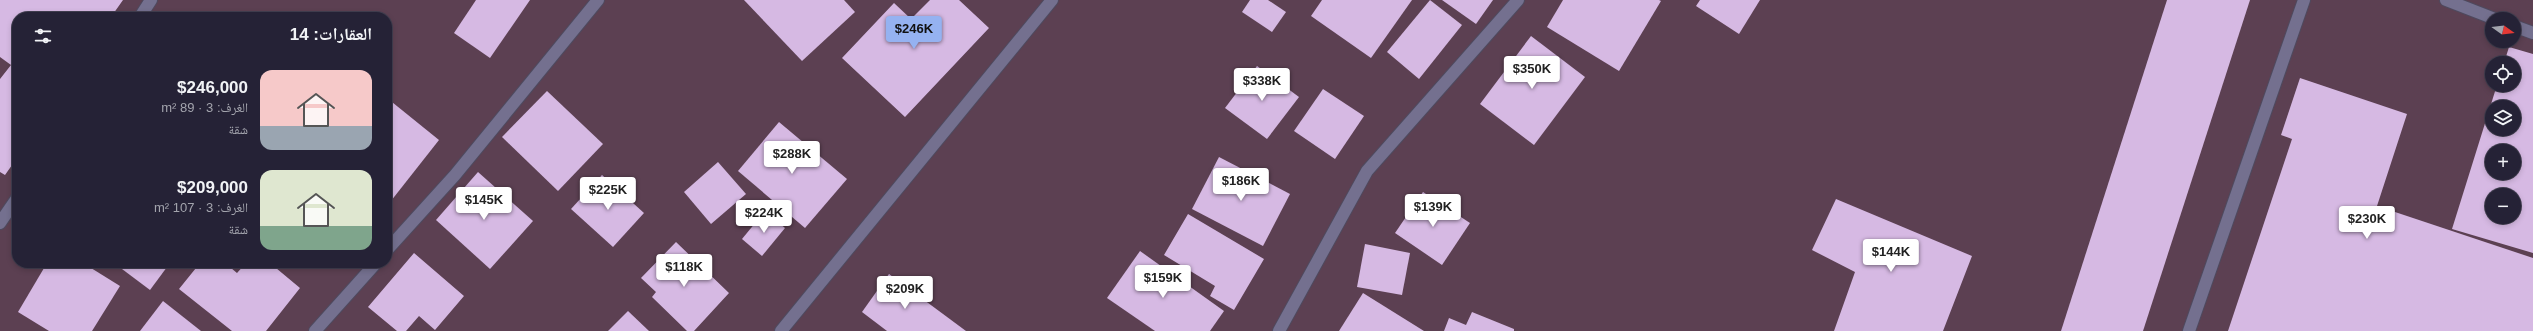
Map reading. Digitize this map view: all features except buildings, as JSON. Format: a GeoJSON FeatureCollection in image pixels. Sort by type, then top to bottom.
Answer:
{"type":"FeatureCollection","features":[{"type":"Feature","properties":{"kind":"street"},"geometry":{"type":"LineString","coordinates":[[143,12],[151,0]]}},
{"type":"Feature","properties":{"kind":"street"},"geometry":{"type":"LineString","coordinates":[[392,244],[454,175],[598,0]]}},
{"type":"Feature","properties":{"kind":"street"},"geometry":{"type":"LineString","coordinates":[[781,331],[1052,0]]}},
{"type":"Feature","properties":{"kind":"street"},"geometry":{"type":"LineString","coordinates":[[1279,331],[1367,171],[1518,0]]}},
{"type":"Feature","properties":{"kind":"street"},"geometry":{"type":"LineString","coordinates":[[2188,331],[2304,0]]}},
{"type":"Feature","properties":{"kind":"street"},"geometry":{"type":"LineString","coordinates":[[2446,0],[2485,15]]}},
{"type":"Feature","properties":{"kind":"street"},"geometry":{"type":"LineString","coordinates":[[2521,29],[2533,34]]}},
{"type":"Feature","properties":{"kind":"street"},"geometry":{"type":"LineString","coordinates":[[0,223],[12,205]]}},
{"type":"Feature","properties":{"kind":"street"},"geometry":{"type":"LineString","coordinates":[[315,331],[372,268]]}},
{"type":"Feature","properties":{"kind":"shaded area"},"geometry":{"type":"Polygon","coordinates":[[[0,0],[2533,0],[2533,331],[0,331],[0,0]]]}}]}
